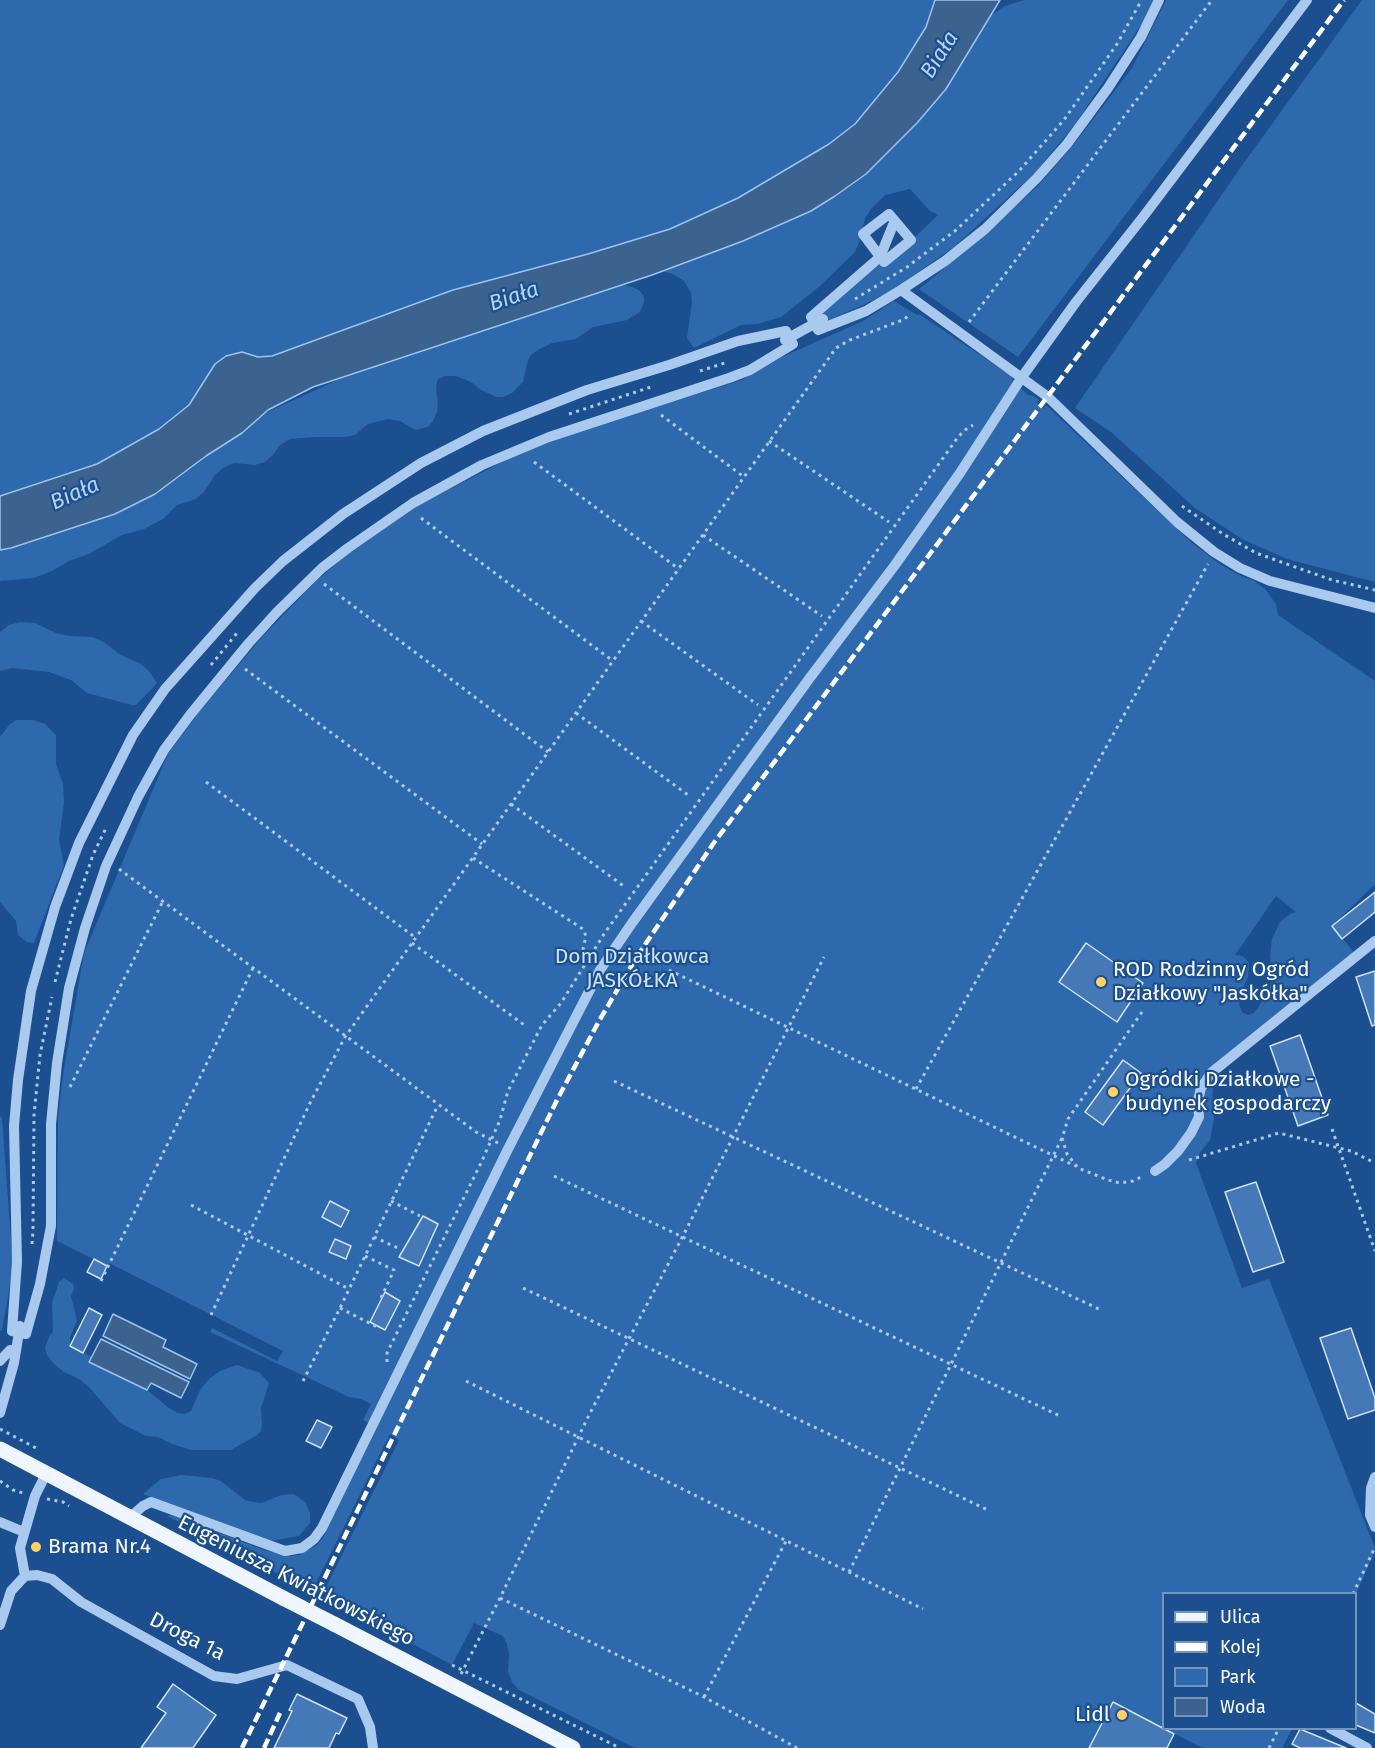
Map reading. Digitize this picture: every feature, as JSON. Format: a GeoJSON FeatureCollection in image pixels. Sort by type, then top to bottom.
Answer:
{"type":"FeatureCollection","features":[{"type":"Feature","properties":{"kind":"main road","name":"Eugeniusza Kwiatkowskiego"},"geometry":{"type":"LineString","coordinates":[[0,1449],[573,1748]]}},
{"type":"Feature","properties":{"kind":"street"},"geometry":{"type":"LineString","coordinates":[[819,321],[818,330],[866,311],[945,261],[985,229],[1067,144],[1108,88],[1141,37],[1160,0]]}},
{"type":"Feature","properties":{"kind":"street"},"geometry":{"type":"LineString","coordinates":[[129,1518],[150,1502],[285,1551],[302,1548],[314,1539],[508,1149],[600,970],[632,922],[802,688],[895,565],[960,472],[1022,377],[1076,302],[1143,217],[1306,0]]}},
{"type":"Feature","properties":{"kind":"street"},"geometry":{"type":"LineString","coordinates":[[889,214],[911,240],[884,261],[880,257],[863,234],[889,214]]}},
{"type":"Feature","properties":{"kind":"street"},"geometry":{"type":"LineString","coordinates":[[819,321],[811,317],[880,257],[893,225]]}},
{"type":"Feature","properties":{"kind":"street"},"geometry":{"type":"LineString","coordinates":[[901,290],[1048,397],[1177,522],[1214,552],[1240,568],[1270,581],[1375,608]]}},
{"type":"Feature","properties":{"kind":"street"},"geometry":{"type":"LineString","coordinates":[[787,339],[819,321]]}},
{"type":"Feature","properties":{"kind":"street"},"geometry":{"type":"LineString","coordinates":[[786,331],[787,339],[793,344],[750,370],[549,437],[482,465],[413,503],[322,568],[248,644],[190,714],[164,750],[133,807],[106,866],[80,948],[69,988],[57,1063],[51,1124],[51,1226],[40,1284],[26,1334],[20,1329],[12,1331],[17,1262],[14,1126],[31,991],[54,908],[79,843],[133,735],[165,689],[255,588],[283,561],[343,514],[421,463],[483,431],[587,390],[738,341],[786,331]]}},
{"type":"Feature","properties":{"kind":"street"},"geometry":{"type":"LineString","coordinates":[[1155,1171],[1178,1151],[1191,1133],[1199,1117],[1198,1100],[1201,1088],[1211,1073],[1375,941]]}},
{"type":"Feature","properties":{"kind":"street"},"geometry":{"type":"LineString","coordinates":[[0,1413],[14,1363],[20,1329]]}},
{"type":"Feature","properties":{"kind":"street"},"geometry":{"type":"LineString","coordinates":[[0,1361],[10,1350],[15,1351]]}},
{"type":"Feature","properties":{"kind":"street"},"geometry":{"type":"LineString","coordinates":[[0,1625],[11,1591],[26,1576],[20,1548],[34,1496],[46,1474]]}},
{"type":"Feature","properties":{"kind":"street"},"geometry":{"type":"LineString","coordinates":[[1375,1477],[1371,1488],[1370,1515],[1375,1527]]}},
{"type":"Feature","properties":{"kind":"street"},"geometry":{"type":"LineString","coordinates":[[0,1522],[24,1532]]}},
{"type":"Feature","properties":{"kind":"street","name":"Droga 1a"},"geometry":{"type":"LineString","coordinates":[[26,1576],[37,1575],[52,1579],[81,1602],[214,1676],[237,1679],[287,1665],[358,1699],[370,1727],[374,1748]]}},
{"type":"Feature","properties":{"kind":"street"},"geometry":{"type":"LineString","coordinates":[[1334,1730],[1367,1748]]}},
{"type":"Feature","properties":{"kind":"path"},"geometry":{"type":"LineString","coordinates":[[851,302],[907,267],[956,230],[1019,171],[1064,120],[1117,44],[1142,0]]}},
{"type":"Feature","properties":{"kind":"path"},"geometry":{"type":"LineString","coordinates":[[960,333],[1212,0]]}},
{"type":"Feature","properties":{"kind":"path"},"geometry":{"type":"LineString","coordinates":[[211,1315],[310,1103],[345,1036],[836,348],[850,340],[905,319]]}},
{"type":"Feature","properties":{"kind":"path"},"geometry":{"type":"LineString","coordinates":[[694,373],[737,358]]}},
{"type":"Feature","properties":{"kind":"path"},"geometry":{"type":"LineString","coordinates":[[569,414],[660,384]]}},
{"type":"Feature","properties":{"kind":"path"},"geometry":{"type":"LineString","coordinates":[[657,412],[744,477]]}},
{"type":"Feature","properties":{"kind":"path"},"geometry":{"type":"LineString","coordinates":[[769,441],[889,522]]}},
{"type":"Feature","properties":{"kind":"path"},"geometry":{"type":"LineString","coordinates":[[534,462],[679,569]]}},
{"type":"Feature","properties":{"kind":"path"},"geometry":{"type":"LineString","coordinates":[[1176,502],[1256,553],[1332,580],[1375,590]]}},
{"type":"Feature","properties":{"kind":"path"},"geometry":{"type":"LineString","coordinates":[[421,518],[613,661]]}},
{"type":"Feature","properties":{"kind":"path"},"geometry":{"type":"LineString","coordinates":[[703,535],[822,616]]}},
{"type":"Feature","properties":{"kind":"path"},"geometry":{"type":"LineString","coordinates":[[916,1089],[1214,552]]}},
{"type":"Feature","properties":{"kind":"path"},"geometry":{"type":"LineString","coordinates":[[321,582],[548,752]]}},
{"type":"Feature","properties":{"kind":"path"},"geometry":{"type":"LineString","coordinates":[[641,621],[758,705]]}},
{"type":"Feature","properties":{"kind":"path"},"geometry":{"type":"LineString","coordinates":[[204,673],[240,630]]}},
{"type":"Feature","properties":{"kind":"path"},"geometry":{"type":"LineString","coordinates":[[242,666],[482,844]]}},
{"type":"Feature","properties":{"kind":"path"},"geometry":{"type":"LineString","coordinates":[[576,713],[688,795]]}},
{"type":"Feature","properties":{"kind":"path"},"geometry":{"type":"LineString","coordinates":[[206,782],[416,938]]}},
{"type":"Feature","properties":{"kind":"path"},"geometry":{"type":"LineString","coordinates":[[511,804],[625,887]]}},
{"type":"Feature","properties":{"kind":"path"},"geometry":{"type":"LineString","coordinates":[[54,985],[70,919],[93,855],[108,825]]}},
{"type":"Feature","properties":{"kind":"path"},"geometry":{"type":"LineString","coordinates":[[473,858],[583,929],[586,936],[582,954],[587,962],[600,970]]}},
{"type":"Feature","properties":{"kind":"path"},"geometry":{"type":"LineString","coordinates":[[113,865],[438,1105],[476,1132],[508,1149]]}},
{"type":"Feature","properties":{"kind":"path"},"geometry":{"type":"LineString","coordinates":[[70,1088],[163,901]]}},
{"type":"Feature","properties":{"kind":"path"},"geometry":{"type":"LineString","coordinates":[[412,943],[528,1027]]}},
{"type":"Feature","properties":{"kind":"path"},"geometry":{"type":"LineString","coordinates":[[454,1686],[500,1598],[578,1437],[824,957]]}},
{"type":"Feature","properties":{"kind":"path"},"geometry":{"type":"LineString","coordinates":[[101,1281],[253,968]]}},
{"type":"Feature","properties":{"kind":"path"},"geometry":{"type":"LineString","coordinates":[[669,970],[1078,1168],[1120,1183],[1133,1181],[1155,1171]]}},
{"type":"Feature","properties":{"kind":"path"},"geometry":{"type":"LineString","coordinates":[[31,1252],[34,1115],[40,1055],[52,997]]}},
{"type":"Feature","properties":{"kind":"path"},"geometry":{"type":"LineString","coordinates":[[849,1572],[1062,1138],[1068,1119],[1142,1012]]}},
{"type":"Feature","properties":{"kind":"path"},"geometry":{"type":"LineString","coordinates":[[614,1081],[1101,1310]]}},
{"type":"Feature","properties":{"kind":"path"},"geometry":{"type":"LineString","coordinates":[[303,1381],[438,1105]]}},
{"type":"Feature","properties":{"kind":"path"},"geometry":{"type":"LineString","coordinates":[[1332,1129],[1375,1251]]}},
{"type":"Feature","properties":{"kind":"path"},"geometry":{"type":"LineString","coordinates":[[1184,1162],[1279,1133],[1351,1150],[1375,1163]]}},
{"type":"Feature","properties":{"kind":"path"},"geometry":{"type":"LineString","coordinates":[[1062,1138],[1067,1154],[1078,1168]]}},
{"type":"Feature","properties":{"kind":"path"},"geometry":{"type":"LineString","coordinates":[[554,1176],[1060,1416]]}},
{"type":"Feature","properties":{"kind":"path"},"geometry":{"type":"LineString","coordinates":[[391,1201],[420,1216]]}},
{"type":"Feature","properties":{"kind":"path"},"geometry":{"type":"LineString","coordinates":[[191,1205],[349,1288]]}},
{"type":"Feature","properties":{"kind":"path"},"geometry":{"type":"LineString","coordinates":[[374,1237],[400,1249]]}},
{"type":"Feature","properties":{"kind":"path"},"geometry":{"type":"LineString","coordinates":[[365,1256],[394,1270],[380,1300]]}},
{"type":"Feature","properties":{"kind":"path"},"geometry":{"type":"LineString","coordinates":[[523,1288],[990,1511]]}},
{"type":"Feature","properties":{"kind":"path"},"geometry":{"type":"LineString","coordinates":[[340,1308],[379,1328]]}},
{"type":"Feature","properties":{"kind":"path"},"geometry":{"type":"LineString","coordinates":[[466,1381],[923,1609]]}},
{"type":"Feature","properties":{"kind":"path"},"geometry":{"type":"LineString","coordinates":[[704,1697],[786,1541]]}},
{"type":"Feature","properties":{"kind":"path"},"geometry":{"type":"LineString","coordinates":[[1353,1592],[1375,1547]]}},
{"type":"Feature","properties":{"kind":"path"},"geometry":{"type":"LineString","coordinates":[[500,1598],[704,1697],[797,1748]]}},
{"type":"Feature","properties":{"kind":"path"},"geometry":{"type":"LineString","coordinates":[[455,1666],[620,1748]]}},
{"type":"Feature","properties":{"kind":"path"},"geometry":{"type":"LineString","coordinates":[[1269,1748],[1279,1730]]}},
{"type":"Feature","properties":{"kind":"green space"},"geometry":{"type":"Polygon","coordinates":[[[0,0],[934,0],[926,27],[898,72],[855,124],[829,144],[738,198],[670,229],[449,292],[272,356],[258,357],[242,352],[201,388],[189,405],[159,429],[97,464],[0,496],[0,0]]]}},
{"type":"Feature","properties":{"kind":"green space"},"geometry":{"type":"Polygon","coordinates":[[[1024,0],[1154,0],[1147,16],[1076,123],[1035,173],[954,247],[891,291],[821,323],[818,317],[914,238],[938,215],[930,211],[910,189],[885,195],[865,218],[855,252],[820,286],[781,317],[757,324],[741,325],[694,348],[687,338],[691,293],[684,281],[673,274],[662,271],[743,241],[811,211],[866,174],[917,123],[946,89],[991,15],[1005,6],[1024,0]]]}},
{"type":"Feature","properties":{"kind":"green space"},"geometry":{"type":"Polygon","coordinates":[[[1166,0],[1288,0],[1018,357],[919,289],[1038,186],[1075,143],[1132,68],[1166,0]]]}},
{"type":"Feature","properties":{"kind":"green space"},"geometry":{"type":"Polygon","coordinates":[[[1362,0],[1375,0],[1375,582],[1287,559],[1242,539],[1195,508],[1111,432],[1075,408],[1243,164],[1362,0]]]}},
{"type":"Feature","properties":{"kind":"green space"},"geometry":{"type":"Polygon","coordinates":[[[623,285],[640,291],[644,297],[640,312],[627,320],[593,327],[576,339],[552,343],[538,350],[528,360],[523,382],[512,393],[497,397],[481,390],[471,382],[456,376],[445,376],[438,379],[437,412],[428,427],[415,430],[400,421],[388,419],[368,424],[355,435],[290,439],[280,445],[265,462],[255,465],[234,463],[223,468],[196,499],[177,505],[163,519],[144,529],[122,535],[89,554],[34,578],[0,581],[0,550],[11,548],[206,456],[242,433],[265,413],[340,379],[623,285]]]}},
{"type":"Feature","properties":{"kind":"green space","name":"Dom Działkowca JASKÓŁKA"},"geometry":{"type":"Polygon","coordinates":[[[894,301],[917,315],[919,314],[1013,377],[1012,380],[1028,395],[1039,400],[1037,403],[1043,409],[1046,405],[1192,543],[1221,565],[1253,580],[1265,589],[1276,604],[1278,615],[1375,681],[1375,884],[1332,926],[1356,955],[1224,1062],[1213,1084],[1214,1119],[1210,1140],[1199,1154],[1196,1163],[1242,1288],[1269,1279],[1375,1551],[1357,1592],[1162,1592],[1162,1727],[1113,1702],[1089,1748],[635,1748],[519,1690],[512,1682],[508,1672],[509,1654],[503,1636],[474,1623],[452,1665],[340,1605],[323,1593],[399,1440],[390,1434],[314,1587],[286,1578],[167,1516],[172,1515],[267,1551],[291,1556],[299,1555],[317,1545],[323,1538],[375,1427],[363,1420],[371,1404],[349,1397],[210,1332],[212,1328],[277,1361],[283,1351],[109,1263],[107,1266],[57,1241],[58,1118],[84,953],[168,754],[200,711],[262,637],[315,582],[350,552],[417,506],[506,460],[570,434],[742,380],[782,357],[863,321],[894,301]],[[1276,896],[1235,955],[1242,956],[1249,964],[1248,977],[1239,1004],[1242,1012],[1248,1015],[1254,1013],[1269,992],[1272,976],[1270,956],[1272,939],[1280,922],[1296,912],[1276,896]]]}},
{"type":"Feature","properties":{"kind":"green space"},"geometry":{"type":"Polygon","coordinates":[[[20,622],[35,623],[56,633],[92,637],[104,642],[119,654],[141,664],[157,683],[136,705],[132,705],[87,693],[71,680],[49,672],[12,668],[0,671],[0,632],[9,625],[20,622]]]}},
{"type":"Feature","properties":{"kind":"green space"},"geometry":{"type":"Polygon","coordinates":[[[16,720],[34,720],[45,724],[56,735],[56,764],[63,784],[64,803],[59,840],[64,865],[34,943],[27,942],[18,935],[16,921],[0,902],[0,737],[16,720]]]}},
{"type":"Feature","properties":{"kind":"green space"},"geometry":{"type":"Polygon","coordinates":[[[0,1116],[2,1118],[12,1275],[0,1331],[0,1116]]]}},
{"type":"Feature","properties":{"kind":"green space"},"geometry":{"type":"Polygon","coordinates":[[[64,1278],[73,1284],[74,1289],[71,1296],[77,1321],[70,1337],[70,1346],[92,1357],[90,1362],[147,1390],[169,1408],[185,1414],[191,1411],[200,1390],[220,1371],[237,1365],[260,1373],[269,1383],[261,1408],[261,1431],[231,1450],[191,1450],[158,1437],[146,1436],[120,1423],[89,1387],[64,1372],[47,1355],[45,1348],[53,1331],[52,1303],[59,1282],[64,1278]]]}},
{"type":"Feature","properties":{"kind":"green space"},"geometry":{"type":"Polygon","coordinates":[[[181,1475],[221,1481],[245,1500],[253,1502],[262,1503],[281,1495],[294,1494],[305,1502],[310,1513],[310,1523],[299,1536],[271,1541],[143,1494],[161,1479],[181,1475]]]}},
{"type":"Feature","properties":{"kind":"green space"},"geometry":{"type":"Polygon","coordinates":[[[1167,1730],[1291,1730],[1282,1748],[1203,1748],[1167,1730]]]}},
{"type":"Feature","properties":{"kind":"water","name":"Biała"},"geometry":{"type":"Polygon","coordinates":[[[935,0],[1000,0],[946,89],[917,123],[866,174],[811,211],[743,241],[652,275],[313,387],[268,410],[242,433],[206,456],[155,494],[115,514],[0,550],[0,496],[97,464],[159,429],[189,405],[215,364],[226,356],[242,352],[258,357],[272,356],[453,290],[588,254],[670,229],[738,198],[829,144],[855,124],[898,72],[926,27],[935,0]]]}},
{"type":"Feature","properties":{"kind":"water"},"geometry":{"type":"Polygon","coordinates":[[[113,1314],[166,1340],[163,1347],[197,1364],[190,1379],[103,1336],[113,1314]]]}},
{"type":"Feature","properties":{"kind":"water"},"geometry":{"type":"Polygon","coordinates":[[[101,1339],[189,1382],[181,1398],[151,1383],[147,1390],[89,1362],[101,1339]]]}},
{"type":"Feature","properties":{"kind":"building"},"geometry":{"type":"Polygon","coordinates":[[[1375,892],[1375,912],[1342,939],[1332,926],[1375,892]]]}},
{"type":"Feature","properties":{"kind":"building","name":"ROD Rodzinny Ogród Działkowy \"Jaskółka\""},"geometry":{"type":"Polygon","coordinates":[[[1086,943],[1143,983],[1117,1022],[1059,982],[1086,943]]]}},
{"type":"Feature","properties":{"kind":"building"},"geometry":{"type":"Polygon","coordinates":[[[1375,971],[1375,1025],[1372,1026],[1356,977],[1375,971]]]}},
{"type":"Feature","properties":{"kind":"building"},"geometry":{"type":"Polygon","coordinates":[[[1300,1035],[1328,1115],[1298,1126],[1270,1046],[1300,1035]]]}},
{"type":"Feature","properties":{"kind":"building","name":"Ogródki Działkowe - budynek gospodarczy"},"geometry":{"type":"Polygon","coordinates":[[[1123,1060],[1141,1073],[1103,1125],[1085,1112],[1123,1060]]]}},
{"type":"Feature","properties":{"kind":"building"},"geometry":{"type":"Polygon","coordinates":[[[1256,1182],[1284,1262],[1253,1272],[1225,1192],[1256,1182]]]}},
{"type":"Feature","properties":{"kind":"building"},"geometry":{"type":"Polygon","coordinates":[[[330,1201],[349,1211],[341,1227],[322,1217],[330,1201]]]}},
{"type":"Feature","properties":{"kind":"building"},"geometry":{"type":"Polygon","coordinates":[[[423,1216],[438,1224],[419,1266],[399,1257],[423,1216]]]}},
{"type":"Feature","properties":{"kind":"building"},"geometry":{"type":"Polygon","coordinates":[[[335,1239],[351,1246],[346,1259],[329,1252],[335,1239]]]}},
{"type":"Feature","properties":{"kind":"building"},"geometry":{"type":"Polygon","coordinates":[[[94,1259],[107,1266],[101,1279],[87,1272],[94,1259]]]}},
{"type":"Feature","properties":{"kind":"building"},"geometry":{"type":"Polygon","coordinates":[[[385,1292],[400,1301],[385,1330],[370,1322],[385,1292]]]}},
{"type":"Feature","properties":{"kind":"building"},"geometry":{"type":"Polygon","coordinates":[[[89,1308],[102,1315],[83,1353],[70,1346],[89,1308]]]}},
{"type":"Feature","properties":{"kind":"building"},"geometry":{"type":"Polygon","coordinates":[[[1351,1328],[1375,1398],[1375,1410],[1348,1419],[1320,1338],[1351,1328]]]}},
{"type":"Feature","properties":{"kind":"building"},"geometry":{"type":"Polygon","coordinates":[[[317,1420],[332,1427],[321,1448],[306,1441],[317,1420]]]}},
{"type":"Feature","properties":{"kind":"building"},"geometry":{"type":"Polygon","coordinates":[[[173,1684],[216,1715],[193,1748],[141,1748],[166,1713],[157,1707],[173,1684]]]}},
{"type":"Feature","properties":{"kind":"building"},"geometry":{"type":"Polygon","coordinates":[[[297,1694],[347,1718],[329,1748],[274,1748],[292,1711],[289,1710],[297,1694]]]}},
{"type":"Feature","properties":{"kind":"building","name":"Lidl"},"geometry":{"type":"Polygon","coordinates":[[[1113,1702],[1162,1728],[1162,1730],[1174,1734],[1167,1748],[1089,1748],[1113,1702]]]}},
{"type":"Feature","properties":{"kind":"building"},"geometry":{"type":"Polygon","coordinates":[[[1357,1704],[1375,1714],[1375,1733],[1357,1725],[1357,1704]]]}},
{"type":"Feature","properties":{"kind":"building"},"geometry":{"type":"Polygon","coordinates":[[[1299,1730],[1302,1730],[1346,1748],[1300,1748],[1292,1744],[1299,1730]]]}},
{"type":"Feature","properties":{"kind":"railway"},"geometry":{"type":"LineString","coordinates":[[242,1748],[557,1100],[636,958],[713,844],[1344,0]]}},
{"type":"Feature","properties":{"kind":"railway"},"geometry":{"type":"LineString","coordinates":[[264,1748],[280,1713]]}},
{"type":"Feature","properties":{"kind":"place","name":"ROD Rodzinny Ogród Działkowy \"Jaskółka\""},"geometry":{"type":"Point","coordinates":[1101,982]}},
{"type":"Feature","properties":{"kind":"place","name":"Ogródki Działkowe - budynek gospodarczy"},"geometry":{"type":"Point","coordinates":[1113,1092]}},
{"type":"Feature","properties":{"kind":"place","name":"Brama Nr.4"},"geometry":{"type":"Point","coordinates":[36,1547]}},
{"type":"Feature","properties":{"kind":"place","name":"Lidl"},"geometry":{"type":"Point","coordinates":[1122,1715]}}]}
